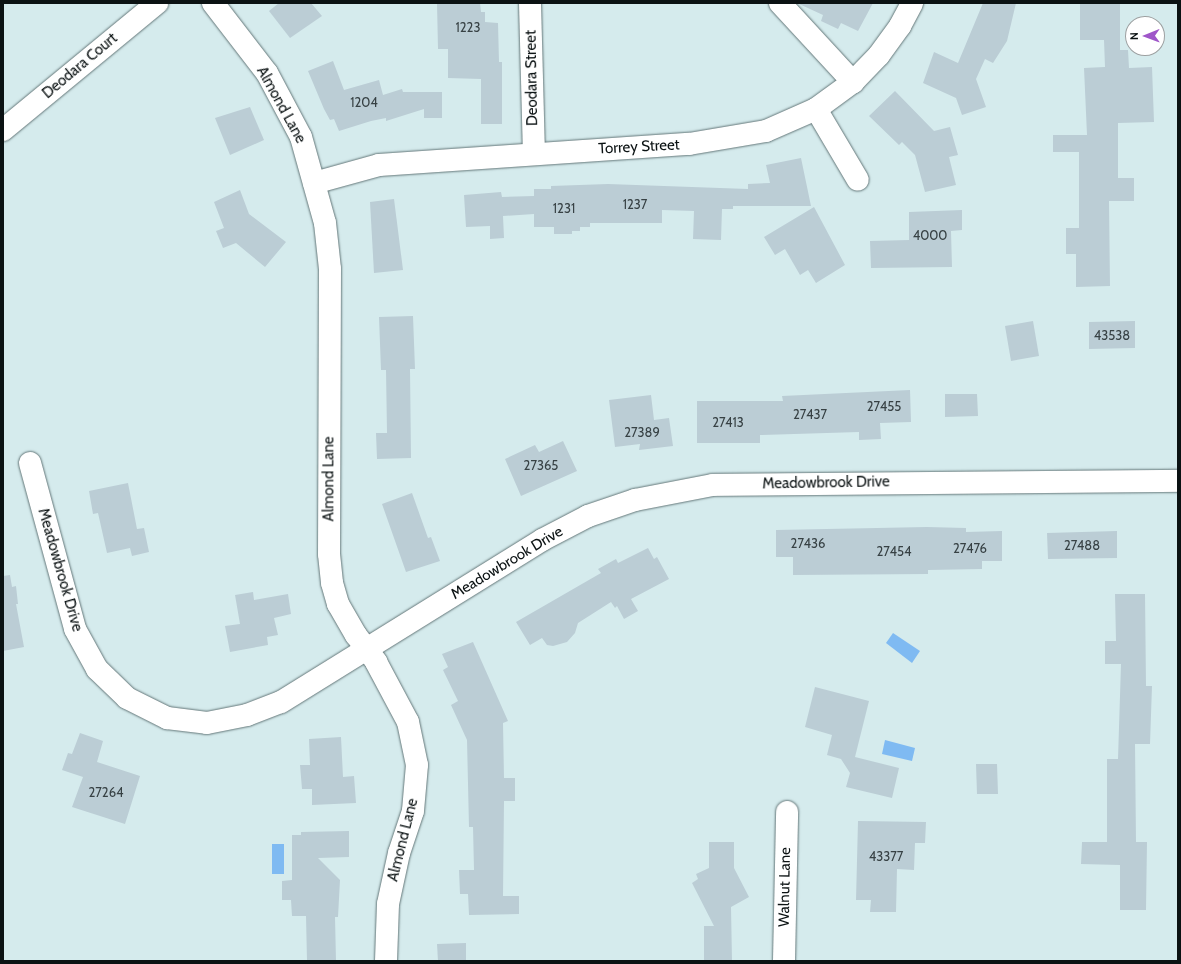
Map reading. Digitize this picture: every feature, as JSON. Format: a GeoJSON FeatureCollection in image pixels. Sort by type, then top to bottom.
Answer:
{"type":"FeatureCollection","features":[{"type":"Feature","properties":{"kind":"street","name":"Deodara Court"},"geometry":{"type":"LineString","coordinates":[[3,130],[157,3]]}},
{"type":"Feature","properties":{"kind":"street","name":"Almond Lane"},"geometry":{"type":"LineString","coordinates":[[213,3],[267,73],[301,137],[325,223],[330,269],[329,547],[332,583],[338,604],[365,649],[376,662],[408,722],[417,765],[413,811],[399,853],[388,904],[386,961]]}},
{"type":"Feature","properties":{"kind":"street","name":"Deodara Street"},"geometry":{"type":"LineString","coordinates":[[530,3],[534,153]]}},
{"type":"Feature","properties":{"kind":"street"},"geometry":{"type":"LineString","coordinates":[[780,3],[853,82]]}},
{"type":"Feature","properties":{"kind":"street","name":"Torrey Street"},"geometry":{"type":"LineString","coordinates":[[314,183],[379,165],[534,153],[689,144],[732,139],[766,131],[816,109],[853,82],[879,55],[900,26],[912,3]]}},
{"type":"Feature","properties":{"kind":"street"},"geometry":{"type":"LineString","coordinates":[[816,109],[858,180]]}},
{"type":"Feature","properties":{"kind":"street","name":"Meadowbrook Drive"},"geometry":{"type":"LineString","coordinates":[[30,462],[75,629],[97,669],[127,698],[168,718],[207,723],[247,715],[281,702],[542,540],[588,516],[635,500],[713,485],[777,483],[1178,481]]}},
{"type":"Feature","properties":{"kind":"street","name":"Walnut Lane"},"geometry":{"type":"LineString","coordinates":[[784,961],[787,812]]}},
{"type":"Feature","properties":{"kind":"water"},"geometry":{"type":"Polygon","coordinates":[[[893,633],[920,651],[912,663],[886,643],[893,633]]]}},
{"type":"Feature","properties":{"kind":"water"},"geometry":{"type":"Polygon","coordinates":[[[885,740],[915,748],[912,761],[882,754],[885,740]]]}},
{"type":"Feature","properties":{"kind":"water"},"geometry":{"type":"Polygon","coordinates":[[[272,844],[284,844],[284,874],[272,874],[272,844]]]}},
{"type":"Feature","properties":{"kind":"building"},"geometry":{"type":"Polygon","coordinates":[[[279,3],[311,3],[322,16],[290,38],[269,11],[279,3]]]}},
{"type":"Feature","properties":{"kind":"building"},"geometry":{"type":"Polygon","coordinates":[[[437,3],[480,3],[481,12],[485,12],[485,22],[498,23],[499,62],[502,62],[502,124],[481,124],[481,79],[448,78],[448,49],[438,49],[437,3]]]}},
{"type":"Feature","properties":{"kind":"building"},"geometry":{"type":"Polygon","coordinates":[[[797,3],[873,3],[858,31],[841,23],[838,29],[821,21],[823,15],[797,3]]]}},
{"type":"Feature","properties":{"kind":"building"},"geometry":{"type":"Polygon","coordinates":[[[983,3],[1016,3],[1007,41],[993,63],[985,59],[976,79],[986,107],[962,115],[956,98],[923,83],[934,52],[958,63],[983,3]]]}},
{"type":"Feature","properties":{"kind":"building"},"geometry":{"type":"Polygon","coordinates":[[[1080,3],[1120,3],[1120,50],[1125,50],[1125,56],[1128,56],[1129,68],[1152,67],[1154,122],[1118,123],[1118,178],[1134,178],[1134,201],[1109,201],[1110,286],[1076,287],[1076,254],[1066,254],[1066,228],[1079,228],[1079,152],[1053,152],[1053,135],[1087,135],[1084,68],[1105,67],[1104,40],[1080,40],[1080,3]]]}},
{"type":"Feature","properties":{"kind":"building"},"geometry":{"type":"Polygon","coordinates":[[[333,61],[344,90],[379,80],[383,95],[402,89],[403,92],[442,92],[442,118],[424,118],[424,109],[386,121],[386,118],[371,121],[339,131],[334,119],[330,120],[324,109],[308,71],[333,61]]]}},
{"type":"Feature","properties":{"kind":"building"},"geometry":{"type":"Polygon","coordinates":[[[895,91],[934,131],[950,127],[958,155],[949,157],[956,185],[925,192],[915,155],[902,142],[899,145],[869,116],[895,91]]]}},
{"type":"Feature","properties":{"kind":"building"},"geometry":{"type":"Polygon","coordinates":[[[250,107],[264,140],[230,155],[215,118],[250,107]]]}},
{"type":"Feature","properties":{"kind":"building"},"geometry":{"type":"Polygon","coordinates":[[[801,158],[811,206],[733,206],[733,209],[722,209],[721,240],[693,239],[694,211],[662,210],[662,223],[590,223],[590,227],[580,227],[580,231],[572,231],[572,234],[554,234],[554,227],[534,227],[534,214],[503,216],[504,238],[490,239],[490,226],[466,227],[464,195],[501,192],[502,197],[534,196],[534,189],[551,189],[551,186],[608,184],[748,189],[748,184],[770,183],[766,165],[801,158]]]}},
{"type":"Feature","properties":{"kind":"building"},"geometry":{"type":"Polygon","coordinates":[[[240,190],[249,214],[286,242],[265,267],[236,243],[223,248],[216,231],[224,228],[214,202],[240,190]]]}},
{"type":"Feature","properties":{"kind":"building"},"geometry":{"type":"Polygon","coordinates":[[[394,199],[403,270],[374,273],[370,202],[394,199]]]}},
{"type":"Feature","properties":{"kind":"building"},"geometry":{"type":"Polygon","coordinates":[[[814,207],[845,265],[816,283],[808,270],[800,275],[785,249],[775,255],[764,237],[814,207]]]}},
{"type":"Feature","properties":{"kind":"building"},"geometry":{"type":"Polygon","coordinates":[[[962,210],[962,230],[951,231],[952,267],[871,268],[870,241],[909,240],[909,212],[962,210]]]}},
{"type":"Feature","properties":{"kind":"building"},"geometry":{"type":"Polygon","coordinates":[[[413,316],[415,369],[410,369],[411,458],[377,459],[376,433],[387,433],[386,370],[381,370],[379,317],[413,316]]]}},
{"type":"Feature","properties":{"kind":"building"},"geometry":{"type":"Polygon","coordinates":[[[1033,321],[1039,356],[1011,361],[1005,326],[1033,321]]]}},
{"type":"Feature","properties":{"kind":"building"},"geometry":{"type":"Polygon","coordinates":[[[1135,321],[1135,348],[1089,349],[1089,322],[1135,321]]]}},
{"type":"Feature","properties":{"kind":"building"},"geometry":{"type":"Polygon","coordinates":[[[910,390],[911,422],[880,423],[881,439],[859,440],[859,432],[760,435],[760,443],[697,443],[697,401],[783,401],[782,396],[910,390]]]}},
{"type":"Feature","properties":{"kind":"building"},"geometry":{"type":"Polygon","coordinates":[[[945,394],[977,394],[978,416],[945,417],[945,394]]]}},
{"type":"Feature","properties":{"kind":"building"},"geometry":{"type":"Polygon","coordinates":[[[651,395],[654,420],[669,418],[673,446],[639,450],[640,444],[615,447],[609,400],[651,395]]]}},
{"type":"Feature","properties":{"kind":"building"},"geometry":{"type":"Polygon","coordinates":[[[563,441],[577,471],[521,496],[505,459],[535,445],[539,452],[563,441]]]}},
{"type":"Feature","properties":{"kind":"building"},"geometry":{"type":"Polygon","coordinates":[[[128,483],[137,529],[144,528],[149,552],[132,556],[130,548],[107,553],[98,513],[93,514],[89,491],[128,483]]]}},
{"type":"Feature","properties":{"kind":"building"},"geometry":{"type":"Polygon","coordinates":[[[412,493],[428,538],[431,537],[440,561],[406,572],[382,504],[412,493]]]}},
{"type":"Feature","properties":{"kind":"building"},"geometry":{"type":"Polygon","coordinates":[[[927,527],[966,528],[966,532],[1002,531],[1002,561],[982,561],[982,569],[928,570],[928,574],[793,575],[793,557],[776,557],[776,530],[927,527]]]}},
{"type":"Feature","properties":{"kind":"building"},"geometry":{"type":"Polygon","coordinates":[[[1117,531],[1117,558],[1048,559],[1047,533],[1117,531]]]}},
{"type":"Feature","properties":{"kind":"building"},"geometry":{"type":"Polygon","coordinates":[[[648,548],[654,559],[657,557],[669,579],[631,599],[638,611],[624,619],[617,606],[615,608],[611,602],[578,623],[575,633],[567,642],[553,646],[547,645],[542,638],[530,645],[516,622],[601,573],[598,569],[616,559],[618,563],[648,548]]]}},
{"type":"Feature","properties":{"kind":"building"},"geometry":{"type":"Polygon","coordinates":[[[10,575],[12,587],[16,586],[18,604],[16,604],[24,647],[3,651],[3,576],[10,575]]]}},
{"type":"Feature","properties":{"kind":"building"},"geometry":{"type":"Polygon","coordinates":[[[253,592],[254,600],[288,594],[291,614],[274,618],[278,635],[267,637],[268,645],[230,652],[225,626],[240,624],[235,595],[253,592]]]}},
{"type":"Feature","properties":{"kind":"building"},"geometry":{"type":"Polygon","coordinates":[[[1115,594],[1145,594],[1146,686],[1152,686],[1150,744],[1135,744],[1136,842],[1147,842],[1146,910],[1120,910],[1120,865],[1081,864],[1082,842],[1107,842],[1107,759],[1118,759],[1121,664],[1105,664],[1105,641],[1116,641],[1115,594]]]}},
{"type":"Feature","properties":{"kind":"building"},"geometry":{"type":"Polygon","coordinates":[[[473,642],[508,721],[503,723],[504,778],[515,778],[515,801],[504,801],[503,896],[519,896],[519,914],[469,915],[468,894],[460,894],[459,870],[474,870],[473,827],[469,827],[467,740],[451,705],[458,701],[443,670],[448,667],[442,654],[473,642]]]}},
{"type":"Feature","properties":{"kind":"building"},"geometry":{"type":"Polygon","coordinates":[[[815,687],[869,701],[855,757],[899,768],[892,798],[846,787],[850,773],[841,759],[827,755],[832,735],[805,727],[815,687]]]}},
{"type":"Feature","properties":{"kind":"building"},"geometry":{"type":"Polygon","coordinates":[[[80,733],[103,741],[97,762],[140,776],[125,824],[72,807],[83,777],[62,770],[68,753],[72,754],[80,733]]]}},
{"type":"Feature","properties":{"kind":"building"},"geometry":{"type":"Polygon","coordinates":[[[341,737],[343,777],[354,776],[356,803],[312,805],[312,789],[302,789],[300,765],[310,765],[309,739],[341,737]]]}},
{"type":"Feature","properties":{"kind":"building"},"geometry":{"type":"Polygon","coordinates":[[[976,764],[997,764],[998,794],[977,794],[976,764]]]}},
{"type":"Feature","properties":{"kind":"building"},"geometry":{"type":"Polygon","coordinates":[[[858,821],[926,822],[925,843],[915,843],[914,870],[897,869],[896,912],[870,912],[871,900],[856,900],[858,821]]]}},
{"type":"Feature","properties":{"kind":"building"},"geometry":{"type":"Polygon","coordinates":[[[349,831],[349,857],[318,858],[340,880],[338,917],[335,917],[336,961],[307,961],[306,916],[292,916],[291,900],[282,900],[282,881],[292,880],[292,835],[301,835],[301,832],[349,831]]]}},
{"type":"Feature","properties":{"kind":"building"},"geometry":{"type":"Polygon","coordinates":[[[709,842],[734,842],[734,868],[749,897],[731,907],[732,961],[704,961],[704,926],[714,926],[692,883],[698,879],[696,874],[709,868],[709,842]]]}},
{"type":"Feature","properties":{"kind":"building"},"geometry":{"type":"Polygon","coordinates":[[[466,943],[466,961],[438,961],[437,944],[466,943]]]}}]}
